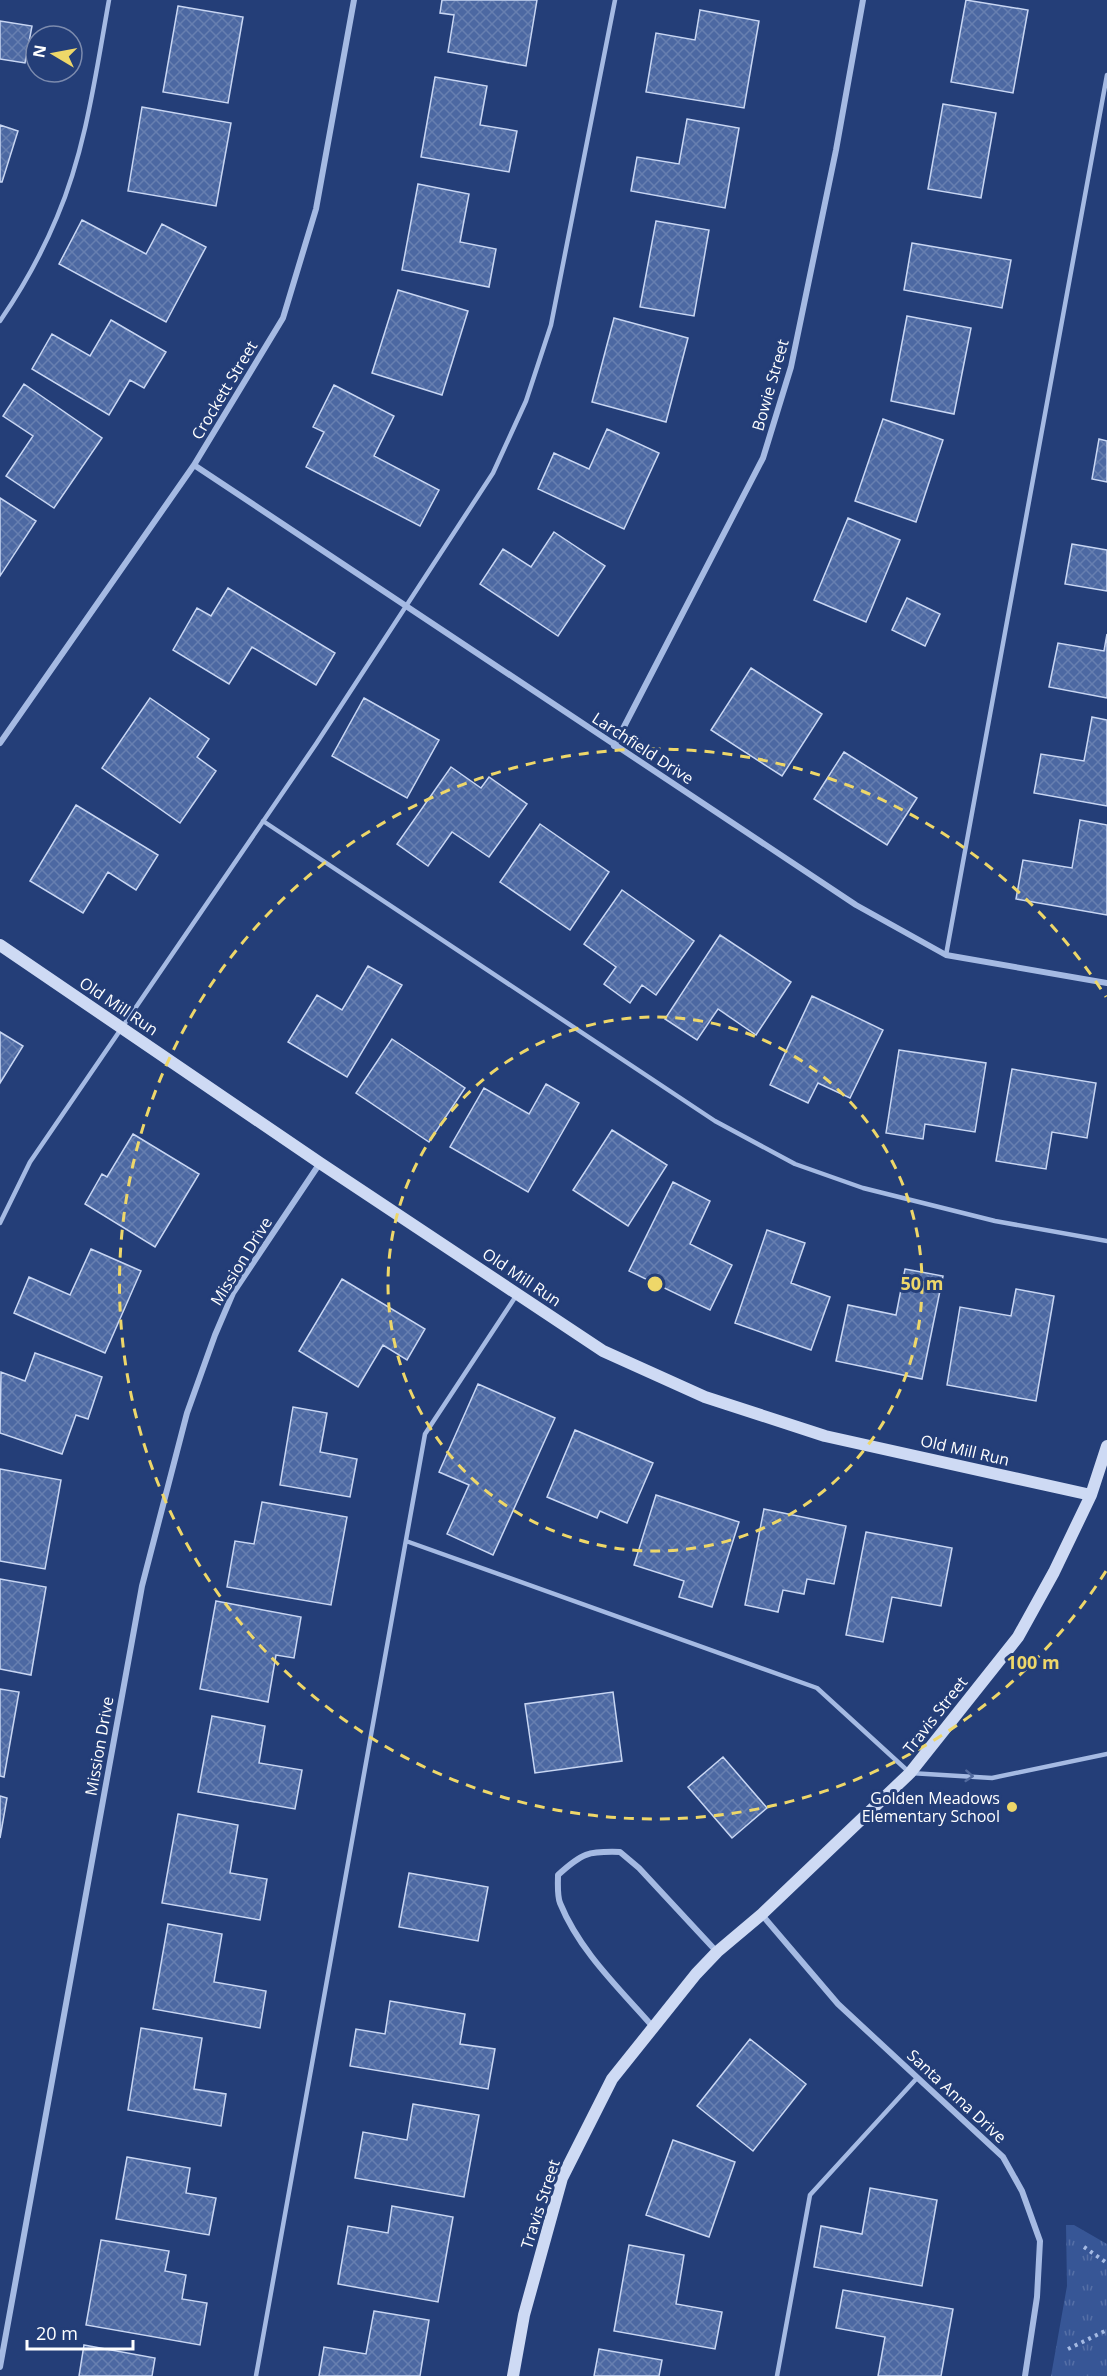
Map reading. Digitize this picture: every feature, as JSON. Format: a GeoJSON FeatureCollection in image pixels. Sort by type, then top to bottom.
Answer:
{"type":"FeatureCollection","features":[{"type":"Feature","properties":{"kind":"street","name":"Crockett Street"},"geometry":{"type":"LineString","coordinates":[[0,743],[194,465],[283,318],[316,209],[354,0]]}},
{"type":"Feature","properties":{"kind":"street","name":"Bowie Street"},"geometry":{"type":"LineString","coordinates":[[614,746],[763,458],[791,367],[836,150],[863,0]]}},
{"type":"Feature","properties":{"kind":"street","name":"Larchfield Drive"},"geometry":{"type":"LineString","coordinates":[[194,465],[856,905],[946,955],[1107,982]]}},
{"type":"Feature","properties":{"kind":"street","name":"Old Mill Run"},"geometry":{"type":"LineString","coordinates":[[0,945],[320,1163],[603,1350],[705,1396],[825,1436],[1090,1495]]}},
{"type":"Feature","properties":{"kind":"street","name":"Mission Drive"},"geometry":{"type":"LineString","coordinates":[[0,2367],[142,1586],[187,1413],[214,1335],[233,1293],[320,1163]]}},
{"type":"Feature","properties":{"kind":"street","name":"Travis Street"},"geometry":{"type":"LineString","coordinates":[[513,2376],[524,2315],[562,2178],[612,2079],[696,1974],[717,1952],[762,1914],[910,1773],[1018,1637],[1054,1572],[1090,1495],[1107,1446]]}},
{"type":"Feature","properties":{"kind":"street"},"geometry":{"type":"LineString","coordinates":[[653,2028],[604,1974],[581,1940],[559,1901],[558,1875],[569,1864],[592,1851],[620,1852],[639,1868],[717,1952]]}},
{"type":"Feature","properties":{"kind":"street","name":"Santa Anna Drive"},"geometry":{"type":"LineString","coordinates":[[762,1914],[838,2004],[1003,2157],[1022,2190],[1040,2241],[1036,2297],[1025,2376]]}},
{"type":"Feature","properties":{"kind":"lane"},"geometry":{"type":"LineString","coordinates":[[0,321],[15,298],[57,217],[79,151],[108,0]]}},
{"type":"Feature","properties":{"kind":"lane"},"geometry":{"type":"LineString","coordinates":[[0,1223],[30,1162],[263,821],[493,472],[526,401],[551,325],[615,0]]}},
{"type":"Feature","properties":{"kind":"lane"},"geometry":{"type":"LineString","coordinates":[[946,955],[1107,75]]}},
{"type":"Feature","properties":{"kind":"lane"},"geometry":{"type":"LineString","coordinates":[[263,821],[715,1121],[795,1164],[863,1188],[995,1221],[1107,1241]]}},
{"type":"Feature","properties":{"kind":"lane"},"geometry":{"type":"LineString","coordinates":[[256,2376],[425,1434],[517,1294]]}},
{"type":"Feature","properties":{"kind":"lane"},"geometry":{"type":"LineString","coordinates":[[406,1541],[817,1688],[910,1773],[992,1778],[1107,1754]]}},
{"type":"Feature","properties":{"kind":"lane"},"geometry":{"type":"LineString","coordinates":[[777,2376],[810,2195],[917,2078]]}},
{"type":"Feature","properties":{"kind":"path"},"geometry":{"type":"LineString","coordinates":[[1084,2247],[1107,2263]]}},
{"type":"Feature","properties":{"kind":"path"},"geometry":{"type":"LineString","coordinates":[[1068,2349],[1107,2330]]}},
{"type":"Feature","properties":{"kind":"green space"},"geometry":{"type":"Polygon","coordinates":[[[1066,2225],[1074,2225],[1107,2244],[1107,2376],[1051,2376],[1067,2286],[1066,2225]]]}},
{"type":"Feature","properties":{"kind":"building"},"geometry":{"type":"Polygon","coordinates":[[[442,0],[537,0],[526,66],[448,52],[454,15],[440,13],[442,0]]]}},
{"type":"Feature","properties":{"kind":"building"},"geometry":{"type":"Polygon","coordinates":[[[966,0],[1028,10],[1013,93],[951,82],[966,0]]]}},
{"type":"Feature","properties":{"kind":"building"},"geometry":{"type":"Polygon","coordinates":[[[178,6],[243,17],[228,103],[163,92],[178,6]]]}},
{"type":"Feature","properties":{"kind":"building"},"geometry":{"type":"Polygon","coordinates":[[[700,10],[759,21],[744,108],[646,92],[656,33],[695,40],[700,10]]]}},
{"type":"Feature","properties":{"kind":"building"},"geometry":{"type":"Polygon","coordinates":[[[0,21],[24,25],[24,63],[0,59],[0,21]]]}},
{"type":"Feature","properties":{"kind":"building"},"geometry":{"type":"Polygon","coordinates":[[[435,77],[487,86],[480,125],[517,131],[509,172],[421,157],[435,77]]]}},
{"type":"Feature","properties":{"kind":"building"},"geometry":{"type":"Polygon","coordinates":[[[943,104],[996,113],[981,198],[928,189],[943,104]]]}},
{"type":"Feature","properties":{"kind":"building"},"geometry":{"type":"Polygon","coordinates":[[[142,107],[231,123],[216,206],[128,191],[142,107]]]}},
{"type":"Feature","properties":{"kind":"building"},"geometry":{"type":"Polygon","coordinates":[[[687,119],[739,128],[725,208],[631,191],[637,157],[679,164],[687,119]]]}},
{"type":"Feature","properties":{"kind":"building"},"geometry":{"type":"Polygon","coordinates":[[[0,125],[18,131],[2,182],[0,182],[0,125]]]}},
{"type":"Feature","properties":{"kind":"building"},"geometry":{"type":"Polygon","coordinates":[[[418,184],[469,194],[460,242],[496,249],[489,287],[402,270],[418,184]]]}},
{"type":"Feature","properties":{"kind":"building"},"geometry":{"type":"Polygon","coordinates":[[[82,220],[146,254],[162,224],[206,247],[166,322],[59,264],[82,220]]]}},
{"type":"Feature","properties":{"kind":"building"},"geometry":{"type":"Polygon","coordinates":[[[656,221],[709,230],[694,316],[640,307],[656,221]]]}},
{"type":"Feature","properties":{"kind":"building"},"geometry":{"type":"Polygon","coordinates":[[[912,243],[1011,260],[1002,308],[904,290],[912,243]]]}},
{"type":"Feature","properties":{"kind":"building"},"geometry":{"type":"Polygon","coordinates":[[[398,290],[468,311],[442,395],[372,373],[398,290]]]}},
{"type":"Feature","properties":{"kind":"building"},"geometry":{"type":"Polygon","coordinates":[[[907,316],[971,328],[954,414],[891,401],[907,316]]]}},
{"type":"Feature","properties":{"kind":"building"},"geometry":{"type":"Polygon","coordinates":[[[614,318],[688,338],[666,422],[592,402],[614,318]]]}},
{"type":"Feature","properties":{"kind":"building"},"geometry":{"type":"Polygon","coordinates":[[[111,320],[166,352],[144,388],[130,380],[109,415],[32,369],[52,334],[90,356],[111,320]]]}},
{"type":"Feature","properties":{"kind":"building"},"geometry":{"type":"Polygon","coordinates":[[[24,384],[102,438],[54,508],[6,476],[33,436],[3,416],[24,384]]]}},
{"type":"Feature","properties":{"kind":"building"},"geometry":{"type":"Polygon","coordinates":[[[334,385],[394,416],[374,456],[439,490],[420,526],[306,467],[324,432],[313,427],[334,385]]]}},
{"type":"Feature","properties":{"kind":"building"},"geometry":{"type":"Polygon","coordinates":[[[883,419],[943,440],[916,522],[855,501],[883,419]]]}},
{"type":"Feature","properties":{"kind":"building"},"geometry":{"type":"Polygon","coordinates":[[[607,429],[659,453],[624,529],[538,489],[554,453],[589,469],[607,429]]]}},
{"type":"Feature","properties":{"kind":"building"},"geometry":{"type":"Polygon","coordinates":[[[1099,439],[1107,441],[1107,482],[1092,479],[1099,439]]]}},
{"type":"Feature","properties":{"kind":"building"},"geometry":{"type":"Polygon","coordinates":[[[0,498],[36,521],[0,576],[0,498]]]}},
{"type":"Feature","properties":{"kind":"building"},"geometry":{"type":"Polygon","coordinates":[[[848,518],[900,540],[866,622],[814,600],[848,518]]]}},
{"type":"Feature","properties":{"kind":"building"},"geometry":{"type":"Polygon","coordinates":[[[554,532],[605,566],[558,636],[480,584],[503,549],[531,567],[554,532]]]}},
{"type":"Feature","properties":{"kind":"building"},"geometry":{"type":"Polygon","coordinates":[[[1072,544],[1107,550],[1107,591],[1065,584],[1072,544]]]}},
{"type":"Feature","properties":{"kind":"building"},"geometry":{"type":"Polygon","coordinates":[[[228,588],[335,653],[316,685],[252,647],[229,684],[173,650],[197,608],[211,616],[228,588]]]}},
{"type":"Feature","properties":{"kind":"building"},"geometry":{"type":"Polygon","coordinates":[[[907,598],[940,614],[925,646],[892,630],[907,598]]]}},
{"type":"Feature","properties":{"kind":"building"},"geometry":{"type":"Polygon","coordinates":[[[1107,634],[1107,698],[1049,687],[1058,643],[1104,651],[1107,634]]]}},
{"type":"Feature","properties":{"kind":"building"},"geometry":{"type":"Polygon","coordinates":[[[751,668],[822,714],[782,776],[711,730],[751,668]]]}},
{"type":"Feature","properties":{"kind":"building"},"geometry":{"type":"Polygon","coordinates":[[[150,698],[209,739],[197,757],[216,771],[180,823],[102,768],[150,698]]]}},
{"type":"Feature","properties":{"kind":"building"},"geometry":{"type":"Polygon","coordinates":[[[364,698],[439,740],[407,798],[332,756],[364,698]]]}},
{"type":"Feature","properties":{"kind":"building"},"geometry":{"type":"Polygon","coordinates":[[[1092,717],[1107,720],[1107,806],[1034,793],[1041,754],[1084,761],[1092,717]]]}},
{"type":"Feature","properties":{"kind":"building"},"geometry":{"type":"Polygon","coordinates":[[[844,752],[917,798],[887,845],[814,799],[844,752]]]}},
{"type":"Feature","properties":{"kind":"building"},"geometry":{"type":"Polygon","coordinates":[[[451,767],[481,788],[489,777],[527,804],[489,857],[452,832],[428,866],[397,844],[451,767]]]}},
{"type":"Feature","properties":{"kind":"building"},"geometry":{"type":"Polygon","coordinates":[[[76,805],[158,855],[136,890],[108,872],[83,913],[30,881],[76,805]]]}},
{"type":"Feature","properties":{"kind":"building"},"geometry":{"type":"Polygon","coordinates":[[[1080,820],[1107,825],[1107,915],[1016,899],[1023,860],[1072,868],[1080,820]]]}},
{"type":"Feature","properties":{"kind":"building"},"geometry":{"type":"Polygon","coordinates":[[[540,824],[609,872],[570,930],[500,882],[540,824]]]}},
{"type":"Feature","properties":{"kind":"building"},"geometry":{"type":"Polygon","coordinates":[[[622,890],[694,941],[656,995],[642,985],[630,1003],[604,984],[616,967],[584,944],[622,890]]]}},
{"type":"Feature","properties":{"kind":"building"},"geometry":{"type":"Polygon","coordinates":[[[720,935],[791,982],[756,1035],[718,1009],[697,1040],[665,1019],[720,935]]]}},
{"type":"Feature","properties":{"kind":"building"},"geometry":{"type":"Polygon","coordinates":[[[368,966],[402,985],[347,1077],[288,1042],[317,995],[342,1010],[368,966]]]}},
{"type":"Feature","properties":{"kind":"building"},"geometry":{"type":"Polygon","coordinates":[[[812,996],[883,1030],[850,1098],[818,1083],[808,1103],[770,1085],[812,996]]]}},
{"type":"Feature","properties":{"kind":"building"},"geometry":{"type":"Polygon","coordinates":[[[0,1032],[23,1046],[0,1083],[0,1032]]]}},
{"type":"Feature","properties":{"kind":"building"},"geometry":{"type":"Polygon","coordinates":[[[392,1039],[465,1088],[429,1142],[356,1093],[392,1039]]]}},
{"type":"Feature","properties":{"kind":"building"},"geometry":{"type":"Polygon","coordinates":[[[899,1050],[986,1063],[975,1132],[925,1124],[923,1139],[886,1133],[899,1050]]]}},
{"type":"Feature","properties":{"kind":"building"},"geometry":{"type":"Polygon","coordinates":[[[1012,1069],[1096,1083],[1087,1138],[1052,1132],[1046,1169],[996,1161],[1012,1069]]]}},
{"type":"Feature","properties":{"kind":"building"},"geometry":{"type":"Polygon","coordinates":[[[546,1084],[579,1103],[528,1192],[450,1147],[484,1088],[529,1114],[546,1084]]]}},
{"type":"Feature","properties":{"kind":"building"},"geometry":{"type":"Polygon","coordinates":[[[612,1130],[667,1165],[628,1226],[573,1190],[612,1130]]]}},
{"type":"Feature","properties":{"kind":"building"},"geometry":{"type":"Polygon","coordinates":[[[133,1134],[199,1174],[155,1247],[85,1204],[102,1174],[107,1177],[133,1134]]]}},
{"type":"Feature","properties":{"kind":"building"},"geometry":{"type":"Polygon","coordinates":[[[673,1182],[710,1201],[690,1244],[732,1265],[710,1310],[629,1271],[673,1182]]]}},
{"type":"Feature","properties":{"kind":"building"},"geometry":{"type":"Polygon","coordinates":[[[767,1230],[805,1243],[791,1283],[830,1297],[811,1350],[735,1323],[767,1230]]]}},
{"type":"Feature","properties":{"kind":"building"},"geometry":{"type":"Polygon","coordinates":[[[91,1249],[141,1271],[105,1353],[14,1313],[29,1277],[70,1295],[91,1249]]]}},
{"type":"Feature","properties":{"kind":"building"},"geometry":{"type":"Polygon","coordinates":[[[905,1269],[943,1276],[922,1379],[836,1361],[848,1305],[896,1315],[905,1269]]]}},
{"type":"Feature","properties":{"kind":"building"},"geometry":{"type":"Polygon","coordinates":[[[342,1279],[425,1329],[407,1360],[383,1345],[358,1387],[299,1351],[342,1279]]]}},
{"type":"Feature","properties":{"kind":"building"},"geometry":{"type":"Polygon","coordinates":[[[1016,1289],[1054,1296],[1036,1401],[947,1385],[960,1307],[1011,1316],[1016,1289]]]}},
{"type":"Feature","properties":{"kind":"building"},"geometry":{"type":"Polygon","coordinates":[[[35,1353],[102,1377],[88,1419],[76,1415],[62,1454],[0,1433],[1,1372],[25,1381],[35,1353]]]}},
{"type":"Feature","properties":{"kind":"building"},"geometry":{"type":"Polygon","coordinates":[[[478,1384],[555,1418],[493,1555],[447,1534],[469,1485],[439,1472],[478,1384]]]}},
{"type":"Feature","properties":{"kind":"building"},"geometry":{"type":"Polygon","coordinates":[[[293,1407],[327,1413],[320,1452],[357,1459],[350,1497],[280,1485],[293,1407]]]}},
{"type":"Feature","properties":{"kind":"building"},"geometry":{"type":"Polygon","coordinates":[[[575,1430],[653,1463],[627,1523],[600,1511],[597,1518],[547,1497],[575,1430]]]}},
{"type":"Feature","properties":{"kind":"building"},"geometry":{"type":"Polygon","coordinates":[[[0,1469],[61,1480],[45,1569],[0,1561],[0,1469]]]}},
{"type":"Feature","properties":{"kind":"building"},"geometry":{"type":"Polygon","coordinates":[[[656,1495],[739,1522],[712,1607],[679,1597],[684,1581],[634,1565],[656,1495]]]}},
{"type":"Feature","properties":{"kind":"building"},"geometry":{"type":"Polygon","coordinates":[[[262,1502],[347,1517],[331,1605],[227,1587],[235,1541],[254,1544],[262,1502]]]}},
{"type":"Feature","properties":{"kind":"building"},"geometry":{"type":"Polygon","coordinates":[[[764,1509],[846,1526],[834,1584],[807,1579],[804,1594],[783,1590],[778,1612],[745,1605],[764,1509]]]}},
{"type":"Feature","properties":{"kind":"building"},"geometry":{"type":"Polygon","coordinates":[[[866,1532],[952,1548],[941,1606],[892,1597],[883,1642],[846,1635],[866,1532]]]}},
{"type":"Feature","properties":{"kind":"building"},"geometry":{"type":"Polygon","coordinates":[[[0,1579],[46,1587],[31,1675],[0,1669],[0,1579]]]}},
{"type":"Feature","properties":{"kind":"building"},"geometry":{"type":"Polygon","coordinates":[[[216,1601],[301,1617],[294,1658],[276,1655],[268,1702],[200,1689],[216,1601]]]}},
{"type":"Feature","properties":{"kind":"building"},"geometry":{"type":"Polygon","coordinates":[[[0,1689],[19,1692],[4,1777],[0,1776],[0,1689]]]}},
{"type":"Feature","properties":{"kind":"building"},"geometry":{"type":"Polygon","coordinates":[[[613,1692],[622,1761],[535,1773],[525,1704],[613,1692]]]}},
{"type":"Feature","properties":{"kind":"building"},"geometry":{"type":"Polygon","coordinates":[[[212,1716],[265,1726],[259,1763],[302,1770],[295,1809],[198,1792],[212,1716]]]}},
{"type":"Feature","properties":{"kind":"building"},"geometry":{"type":"Polygon","coordinates":[[[723,1757],[767,1808],[732,1838],[688,1787],[723,1757]]]}},
{"type":"Feature","properties":{"kind":"building"},"geometry":{"type":"Polygon","coordinates":[[[0,1796],[7,1798],[0,1838],[0,1796]]]}},
{"type":"Feature","properties":{"kind":"building"},"geometry":{"type":"Polygon","coordinates":[[[178,1814],[238,1825],[230,1873],[267,1879],[260,1920],[162,1903],[178,1814]]]}},
{"type":"Feature","properties":{"kind":"building"},"geometry":{"type":"Polygon","coordinates":[[[409,1873],[488,1887],[478,1941],[399,1927],[409,1873]]]}},
{"type":"Feature","properties":{"kind":"building"},"geometry":{"type":"Polygon","coordinates":[[[168,1924],[222,1934],[214,1982],[266,1991],[260,2028],[153,2009],[168,1924]]]}},
{"type":"Feature","properties":{"kind":"building"},"geometry":{"type":"Polygon","coordinates":[[[390,2001],[465,2014],[460,2044],[495,2049],[488,2089],[350,2066],[356,2029],[385,2034],[390,2001]]]}},
{"type":"Feature","properties":{"kind":"building"},"geometry":{"type":"Polygon","coordinates":[[[141,2028],[202,2038],[194,2089],[226,2094],[221,2126],[128,2110],[141,2028]]]}},
{"type":"Feature","properties":{"kind":"building"},"geometry":{"type":"Polygon","coordinates":[[[750,2039],[806,2084],[753,2151],[697,2106],[750,2039]]]}},
{"type":"Feature","properties":{"kind":"building"},"geometry":{"type":"Polygon","coordinates":[[[413,2104],[479,2115],[464,2197],[355,2178],[363,2132],[407,2140],[413,2104]]]}},
{"type":"Feature","properties":{"kind":"building"},"geometry":{"type":"Polygon","coordinates":[[[673,2140],[735,2162],[709,2237],[646,2215],[673,2140]]]}},
{"type":"Feature","properties":{"kind":"building"},"geometry":{"type":"Polygon","coordinates":[[[127,2157],[190,2168],[186,2193],[216,2198],[209,2235],[116,2219],[127,2157]]]}},
{"type":"Feature","properties":{"kind":"building"},"geometry":{"type":"Polygon","coordinates":[[[870,2188],[937,2200],[922,2286],[814,2267],[821,2226],[862,2234],[870,2188]]]}},
{"type":"Feature","properties":{"kind":"building"},"geometry":{"type":"Polygon","coordinates":[[[392,2206],[453,2217],[438,2302],[338,2284],[348,2226],[388,2233],[392,2206]]]}},
{"type":"Feature","properties":{"kind":"building"},"geometry":{"type":"Polygon","coordinates":[[[101,2240],[169,2251],[165,2271],[186,2275],[182,2299],[207,2303],[200,2345],[86,2325],[101,2240]]]}},
{"type":"Feature","properties":{"kind":"building"},"geometry":{"type":"Polygon","coordinates":[[[629,2245],[684,2255],[676,2304],[722,2312],[715,2349],[614,2331],[629,2245]]]}},
{"type":"Feature","properties":{"kind":"building"},"geometry":{"type":"Polygon","coordinates":[[[843,2290],[953,2309],[941,2376],[878,2376],[885,2337],[836,2328],[843,2290]]]}},
{"type":"Feature","properties":{"kind":"building"},"geometry":{"type":"Polygon","coordinates":[[[374,2311],[429,2320],[420,2376],[319,2376],[324,2347],[366,2354],[374,2311]]]}},
{"type":"Feature","properties":{"kind":"building"},"geometry":{"type":"Polygon","coordinates":[[[84,2345],[155,2358],[152,2376],[79,2376],[84,2345]]]}},
{"type":"Feature","properties":{"kind":"building"},"geometry":{"type":"Polygon","coordinates":[[[599,2349],[662,2360],[659,2376],[594,2376],[599,2349]]]}},
{"type":"Feature","properties":{"kind":"place","name":"Golden Meadows Elementary School"},"geometry":{"type":"Point","coordinates":[1012,1807]}}]}
